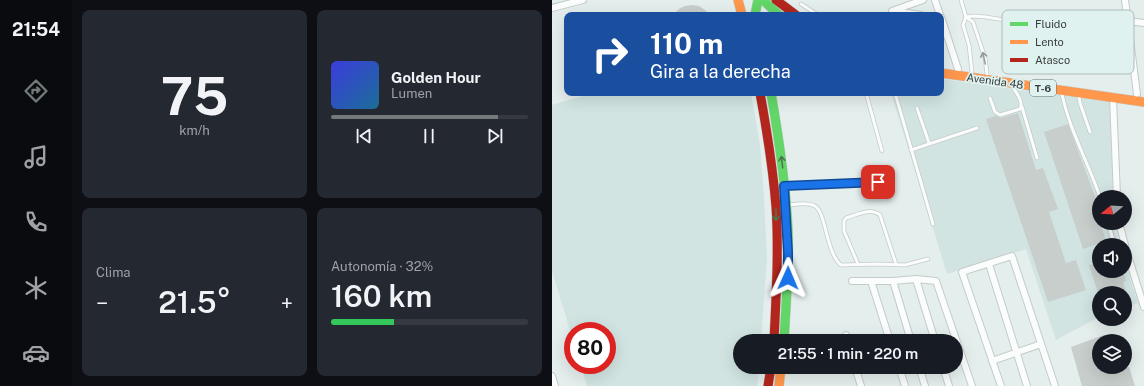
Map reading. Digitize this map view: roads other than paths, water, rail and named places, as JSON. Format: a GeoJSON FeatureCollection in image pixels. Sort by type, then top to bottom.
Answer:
{"type":"FeatureCollection","features":[{"type":"Feature","properties":{"kind":"highway"},"geometry":{"type":"LineString","coordinates":[[738,0],[741,12]]}},
{"type":"Feature","properties":{"kind":"highway"},"geometry":{"type":"LineString","coordinates":[[742,12],[744,0]]}},
{"type":"Feature","properties":{"kind":"highway"},"geometry":{"type":"LineString","coordinates":[[756,12],[758,0]]}},
{"type":"Feature","properties":{"kind":"highway"},"geometry":{"type":"LineString","coordinates":[[763,0],[776,12]]}},
{"type":"Feature","properties":{"kind":"highway"},"geometry":{"type":"LineString","coordinates":[[782,2],[793,12]]}},
{"type":"Feature","properties":{"kind":"highway","name":"Avenida 48"},"geometry":{"type":"LineString","coordinates":[[944,67],[1141,95]]}},
{"type":"Feature","properties":{"kind":"highway","name":"Avenida 48"},"geometry":{"type":"LineString","coordinates":[[944,73],[1144,102]]}},
{"type":"Feature","properties":{"kind":"highway"},"geometry":{"type":"LineString","coordinates":[[761,96],[768,133],[776,208],[777,286],[774,334]]}},
{"type":"Feature","properties":{"kind":"highway"},"geometry":{"type":"LineString","coordinates":[[772,96],[779,137],[786,205],[788,252],[785,334]]}},
{"type":"Feature","properties":{"kind":"highway"},"geometry":{"type":"LineString","coordinates":[[768,386],[770,374]]}},
{"type":"Feature","properties":{"kind":"highway"},"geometry":{"type":"LineString","coordinates":[[779,386],[780,374]]}},
{"type":"Feature","properties":{"kind":"street"},"geometry":{"type":"LineString","coordinates":[[553,6],[571,1],[584,0]]}},
{"type":"Feature","properties":{"kind":"street"},"geometry":{"type":"LineString","coordinates":[[899,12],[892,11],[922,0]]}},
{"type":"Feature","properties":{"kind":"street"},"geometry":{"type":"LineString","coordinates":[[935,0],[939,12]]}},
{"type":"Feature","properties":{"kind":"street"},"geometry":{"type":"LineString","coordinates":[[1125,0],[1126,10]]}},
{"type":"Feature","properties":{"kind":"street"},"geometry":{"type":"LineString","coordinates":[[1134,22],[1144,23]]}},
{"type":"Feature","properties":{"kind":"street"},"geometry":{"type":"LineString","coordinates":[[944,26],[958,69]]}},
{"type":"Feature","properties":{"kind":"street"},"geometry":{"type":"LineString","coordinates":[[1134,55],[1141,95]]}},
{"type":"Feature","properties":{"kind":"street"},"geometry":{"type":"LineString","coordinates":[[1113,98],[1117,190]]}},
{"type":"Feature","properties":{"kind":"street"},"geometry":{"type":"LineString","coordinates":[[1001,386],[962,272],[1012,256],[1054,386]]}},
{"type":"Feature","properties":{"kind":"street"},"geometry":{"type":"LineString","coordinates":[[988,264],[1027,386]]}},
{"type":"Feature","properties":{"kind":"street"},"geometry":{"type":"LineString","coordinates":[[1132,266],[1143,298],[1144,307]]}},
{"type":"Feature","properties":{"kind":"street"},"geometry":{"type":"LineString","coordinates":[[916,279],[933,334]]}},
{"type":"Feature","properties":{"kind":"street"},"geometry":{"type":"LineString","coordinates":[[852,281],[893,281],[916,279],[936,281],[972,386]]}},
{"type":"Feature","properties":{"kind":"street"},"geometry":{"type":"LineString","coordinates":[[871,281],[888,334]]}},
{"type":"Feature","properties":{"kind":"street"},"geometry":{"type":"LineString","coordinates":[[893,281],[909,334]]}},
{"type":"Feature","properties":{"kind":"street"},"geometry":{"type":"LineString","coordinates":[[992,361],[1041,344]]}},
{"type":"Feature","properties":{"kind":"street"},"geometry":{"type":"LineString","coordinates":[[857,374],[861,386]]}},
{"type":"Feature","properties":{"kind":"street"},"geometry":{"type":"LineString","coordinates":[[901,374],[905,386]]}},
{"type":"Feature","properties":{"kind":"street"},"geometry":{"type":"LineString","coordinates":[[921,374],[925,386]]}},
{"type":"Feature","properties":{"kind":"street"},"geometry":{"type":"LineString","coordinates":[[945,374],[949,386]]}},
{"type":"Feature","properties":{"kind":"street"},"geometry":{"type":"LineString","coordinates":[[552,376],[555,386]]}},
{"type":"Feature","properties":{"kind":"lane"},"geometry":{"type":"LineString","coordinates":[[961,0],[966,17],[963,25],[969,45],[972,72]]}},
{"type":"Feature","properties":{"kind":"lane"},"geometry":{"type":"LineString","coordinates":[[801,4],[813,12]]}},
{"type":"Feature","properties":{"kind":"lane"},"geometry":{"type":"LineString","coordinates":[[966,17],[973,16],[1002,20]]}},
{"type":"Feature","properties":{"kind":"lane"},"geometry":{"type":"LineString","coordinates":[[966,17],[973,22],[985,58],[987,74]]}},
{"type":"Feature","properties":{"kind":"lane"},"geometry":{"type":"LineString","coordinates":[[1010,83],[1021,101],[1037,158]]}},
{"type":"Feature","properties":{"kind":"lane"},"geometry":{"type":"LineString","coordinates":[[1061,90],[1067,114],[1097,190]]}},
{"type":"Feature","properties":{"kind":"lane"},"geometry":{"type":"LineString","coordinates":[[1079,92],[1080,103],[1090,132]]}},
{"type":"Feature","properties":{"kind":"lane"},"geometry":{"type":"LineString","coordinates":[[867,96],[882,151]]}},
{"type":"Feature","properties":{"kind":"lane"},"geometry":{"type":"LineString","coordinates":[[896,96],[933,224]]}},
{"type":"Feature","properties":{"kind":"lane"},"geometry":{"type":"LineString","coordinates":[[990,98],[995,112],[1000,115],[1022,107]]}},
{"type":"Feature","properties":{"kind":"lane"},"geometry":{"type":"LineString","coordinates":[[917,108],[928,143]]}},
{"type":"Feature","properties":{"kind":"lane"},"geometry":{"type":"LineString","coordinates":[[911,150],[928,143],[977,128]]}},
{"type":"Feature","properties":{"kind":"lane"},"geometry":{"type":"LineString","coordinates":[[784,186],[878,182]]}},
{"type":"Feature","properties":{"kind":"lane"},"geometry":{"type":"LineString","coordinates":[[786,205],[805,204],[815,206],[820,210],[830,246],[836,261],[841,265],[905,265],[928,258]]}},
{"type":"Feature","properties":{"kind":"lane"},"geometry":{"type":"LineString","coordinates":[[858,264],[844,231],[844,221],[846,218],[871,211],[880,215],[896,264]]}}]}
